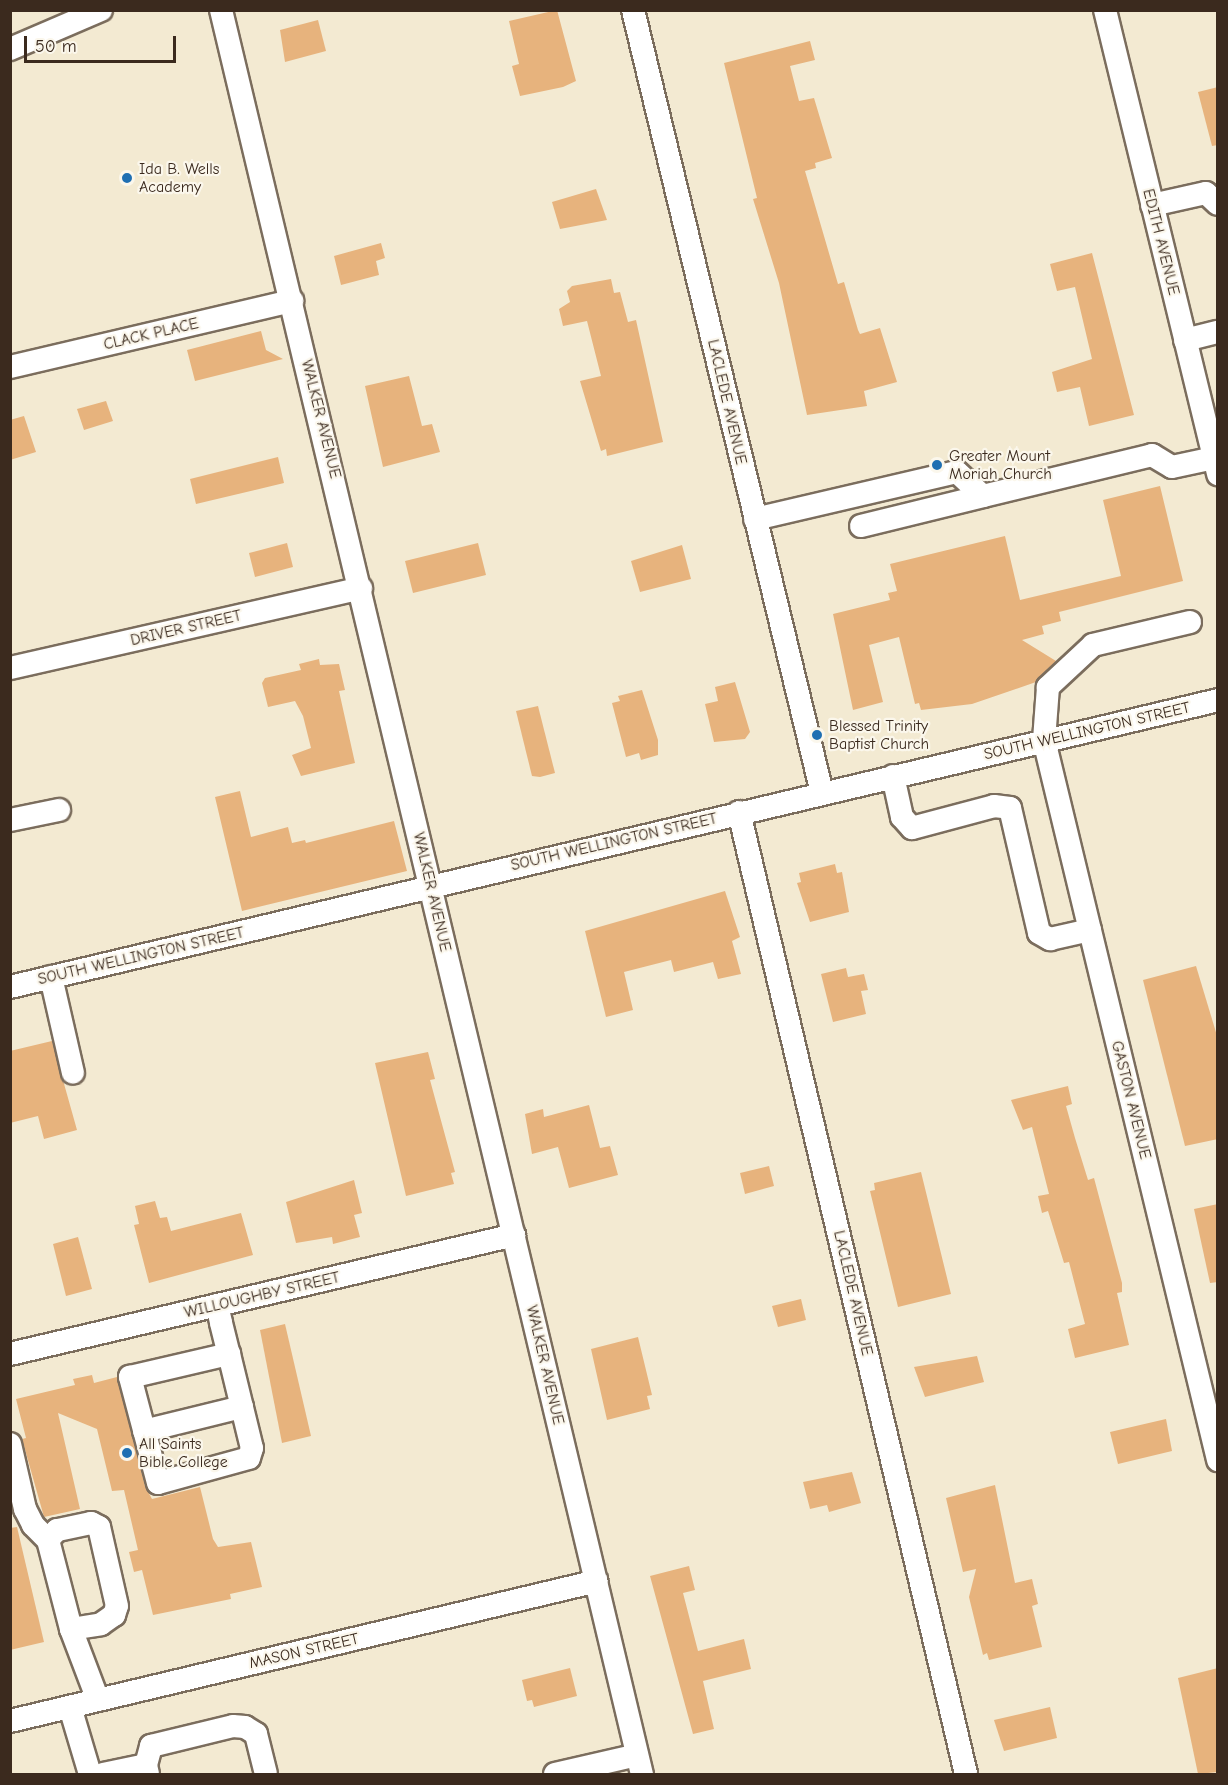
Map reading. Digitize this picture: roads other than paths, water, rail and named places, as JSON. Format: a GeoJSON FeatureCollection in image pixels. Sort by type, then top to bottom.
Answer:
{"type":"FeatureCollection","features":[{"type":"Feature","properties":{"kind":"street"},"geometry":{"type":"LineString","coordinates":[[10,49],[101,10]]}},
{"type":"Feature","properties":{"kind":"street","name":"WALKER AVENUE"},"geometry":{"type":"LineString","coordinates":[[221,10],[361,588],[640,1765]]}},
{"type":"Feature","properties":{"kind":"street","name":"LACLEDE AVENUE"},"geometry":{"type":"LineString","coordinates":[[633,10],[822,793]]}},
{"type":"Feature","properties":{"kind":"street","name":"EDITH AVENUE"},"geometry":{"type":"LineString","coordinates":[[1105,10],[1216,466]]}},
{"type":"Feature","properties":{"kind":"street"},"geometry":{"type":"LineString","coordinates":[[1152,205],[1206,193],[1218,204]]}},
{"type":"Feature","properties":{"kind":"street","name":"CLACK PLACE"},"geometry":{"type":"LineString","coordinates":[[10,367],[292,301]]}},
{"type":"Feature","properties":{"kind":"street"},"geometry":{"type":"LineString","coordinates":[[1185,340],[1218,332]]}},
{"type":"Feature","properties":{"kind":"street"},"geometry":{"type":"LineString","coordinates":[[861,526],[1152,455],[1172,467],[1216,466]]}},
{"type":"Feature","properties":{"kind":"street"},"geometry":{"type":"LineString","coordinates":[[755,519],[957,472],[983,496]]}},
{"type":"Feature","properties":{"kind":"street","name":"DRIVER STREET"},"geometry":{"type":"LineString","coordinates":[[10,668],[361,588]]}},
{"type":"Feature","properties":{"kind":"street","name":"GASTON AVENUE"},"geometry":{"type":"LineString","coordinates":[[1190,622],[1093,645],[1048,687],[1044,740],[1218,1460]]}},
{"type":"Feature","properties":{"kind":"street","name":"SOUTH WELLINGTON STREET"},"geometry":{"type":"LineString","coordinates":[[10,987],[1218,700]]}},
{"type":"Feature","properties":{"kind":"street"},"geometry":{"type":"LineString","coordinates":[[893,776],[902,817],[912,828],[994,806],[1010,808],[1039,933],[1050,939],[1090,930]]}},
{"type":"Feature","properties":{"kind":"street"},"geometry":{"type":"LineString","coordinates":[[10,820],[59,810]]}},
{"type":"Feature","properties":{"kind":"street","name":"LACLEDE AVENUE"},"geometry":{"type":"LineString","coordinates":[[739,812],[966,1774]]}},
{"type":"Feature","properties":{"kind":"street"},"geometry":{"type":"LineString","coordinates":[[51,977],[73,1073]]}},
{"type":"Feature","properties":{"kind":"street","name":"WILLOUGHBY STREET"},"geometry":{"type":"LineString","coordinates":[[10,1354],[514,1235]]}},
{"type":"Feature","properties":{"kind":"street"},"geometry":{"type":"LineString","coordinates":[[217,1305],[242,1407],[252,1448],[249,1458],[241,1463],[158,1483],[130,1377],[229,1354]]}},
{"type":"Feature","properties":{"kind":"street"},"geometry":{"type":"LineString","coordinates":[[144,1431],[242,1407]]}},
{"type":"Feature","properties":{"kind":"street"},"geometry":{"type":"LineString","coordinates":[[10,1444],[26,1509],[33,1525],[48,1540],[70,1629],[98,1700]]}},
{"type":"Feature","properties":{"kind":"street"},"geometry":{"type":"LineString","coordinates":[[48,1540],[57,1530],[91,1523],[99,1527],[117,1606],[114,1615],[101,1624],[70,1629]]}},
{"type":"Feature","properties":{"kind":"street","name":"MASON STREET"},"geometry":{"type":"LineString","coordinates":[[10,1721],[597,1581]]}},
{"type":"Feature","properties":{"kind":"street"},"geometry":{"type":"LineString","coordinates":[[70,1707],[90,1774]]}},
{"type":"Feature","properties":{"kind":"street"},"geometry":{"type":"LineString","coordinates":[[103,1774],[147,1770],[152,1746],[245,1726],[256,1734],[266,1774]]}},
{"type":"Feature","properties":{"kind":"street"},"geometry":{"type":"LineString","coordinates":[[555,1774],[640,1765]]}},
{"type":"Feature","properties":{"kind":"place","name":"Ida B. Wells Academy"},"geometry":{"type":"Point","coordinates":[127,178]}},
{"type":"Feature","properties":{"kind":"place","name":"Greater Mount Moriah Church"},"geometry":{"type":"Point","coordinates":[937,465]}},
{"type":"Feature","properties":{"kind":"place","name":"Blessed Trinity Baptist Church"},"geometry":{"type":"Point","coordinates":[817,735]}},
{"type":"Feature","properties":{"kind":"place","name":"All Saints Bible College"},"geometry":{"type":"Point","coordinates":[127,1453]}}]}
